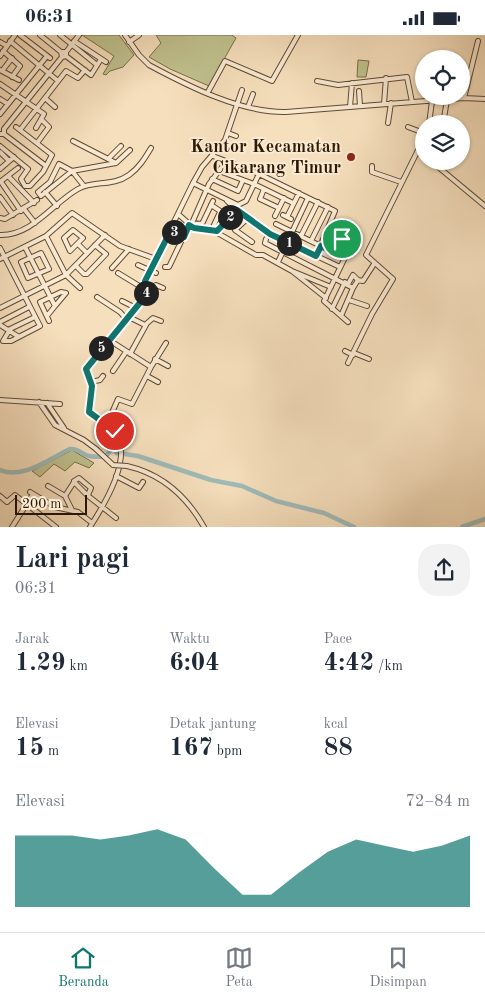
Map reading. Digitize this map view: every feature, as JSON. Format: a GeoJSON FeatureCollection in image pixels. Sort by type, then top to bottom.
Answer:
{"type":"FeatureCollection","features":[{"type":"Feature","properties":{"kind":"street"},"geometry":{"type":"LineString","coordinates":[[0,56],[15,35]]}},
{"type":"Feature","properties":{"kind":"street"},"geometry":{"type":"LineString","coordinates":[[0,114],[39,65],[48,57],[20,35]]}},
{"type":"Feature","properties":{"kind":"street"},"geometry":{"type":"LineString","coordinates":[[40,35],[92,75],[101,59]]}},
{"type":"Feature","properties":{"kind":"street"},"geometry":{"type":"LineString","coordinates":[[60,35],[106,62]]}},
{"type":"Feature","properties":{"kind":"street"},"geometry":{"type":"LineString","coordinates":[[46,167],[1,132],[79,35]]}},
{"type":"Feature","properties":{"kind":"street"},"geometry":{"type":"LineString","coordinates":[[125,35],[149,65],[208,92],[248,107],[281,112],[415,101]]}},
{"type":"Feature","properties":{"kind":"street"},"geometry":{"type":"LineString","coordinates":[[129,42],[139,35]]}},
{"type":"Feature","properties":{"kind":"street"},"geometry":{"type":"LineString","coordinates":[[208,92],[225,61],[273,81],[298,35]]}},
{"type":"Feature","properties":{"kind":"street"},"geometry":{"type":"LineString","coordinates":[[10,41],[58,81]]}},
{"type":"Feature","properties":{"kind":"street"},"geometry":{"type":"LineString","coordinates":[[470,74],[478,41]]}},
{"type":"Feature","properties":{"kind":"street"},"geometry":{"type":"LineString","coordinates":[[0,42],[7,46]]}},
{"type":"Feature","properties":{"kind":"street"},"geometry":{"type":"LineString","coordinates":[[73,43],[97,65]]}},
{"type":"Feature","properties":{"kind":"street"},"geometry":{"type":"LineString","coordinates":[[3,51],[20,66],[12,77]]}},
{"type":"Feature","properties":{"kind":"street"},"geometry":{"type":"LineString","coordinates":[[12,58],[1,70],[19,80]]}},
{"type":"Feature","properties":{"kind":"street"},"geometry":{"type":"LineString","coordinates":[[0,147],[28,169],[21,180],[28,187],[40,176],[52,155],[18,128],[37,108],[66,71],[78,78],[85,70]]}},
{"type":"Feature","properties":{"kind":"street"},"geometry":{"type":"LineString","coordinates":[[317,81],[338,85],[407,77],[410,83],[412,102]]}},
{"type":"Feature","properties":{"kind":"street"},"geometry":{"type":"LineString","coordinates":[[384,104],[386,78]]}},
{"type":"Feature","properties":{"kind":"street"},"geometry":{"type":"LineString","coordinates":[[350,107],[352,83]]}},
{"type":"Feature","properties":{"kind":"street"},"geometry":{"type":"LineString","coordinates":[[410,83],[415,83]]}},
{"type":"Feature","properties":{"kind":"street"},"geometry":{"type":"LineString","coordinates":[[0,84],[45,115],[36,128]]}},
{"type":"Feature","properties":{"kind":"street"},"geometry":{"type":"LineString","coordinates":[[146,291],[144,283],[149,271],[193,183],[228,133],[242,90]]}},
{"type":"Feature","properties":{"kind":"street"},"geometry":{"type":"LineString","coordinates":[[359,91],[360,106]]}},
{"type":"Feature","properties":{"kind":"street"},"geometry":{"type":"LineString","coordinates":[[248,107],[253,94]]}},
{"type":"Feature","properties":{"kind":"street"},"geometry":{"type":"LineString","coordinates":[[45,98],[55,107]]}},
{"type":"Feature","properties":{"kind":"street"},"geometry":{"type":"LineString","coordinates":[[470,98],[485,99]]}},
{"type":"Feature","properties":{"kind":"street"},"geometry":{"type":"LineString","coordinates":[[0,99],[8,104]]}},
{"type":"Feature","properties":{"kind":"street"},"geometry":{"type":"LineString","coordinates":[[388,123],[391,103]]}},
{"type":"Feature","properties":{"kind":"street"},"geometry":{"type":"LineString","coordinates":[[37,143],[49,127],[42,120]]}},
{"type":"Feature","properties":{"kind":"street"},"geometry":{"type":"LineString","coordinates":[[408,127],[415,130]]}},
{"type":"Feature","properties":{"kind":"street"},"geometry":{"type":"LineString","coordinates":[[228,133],[236,136]]}},
{"type":"Feature","properties":{"kind":"street"},"geometry":{"type":"LineString","coordinates":[[73,141],[116,163]]}},
{"type":"Feature","properties":{"kind":"street"},"geometry":{"type":"LineString","coordinates":[[108,159],[121,146]]}},
{"type":"Feature","properties":{"kind":"street"},"geometry":{"type":"LineString","coordinates":[[0,235],[11,234],[34,223],[84,186],[108,184],[122,179],[136,169],[150,148]]}},
{"type":"Feature","properties":{"kind":"street"},"geometry":{"type":"LineString","coordinates":[[84,186],[70,170],[60,164],[50,183],[38,193],[41,196],[63,179],[70,170],[116,163],[130,150]]}},
{"type":"Feature","properties":{"kind":"street"},"geometry":{"type":"LineString","coordinates":[[0,152],[9,161]]}},
{"type":"Feature","properties":{"kind":"street"},"geometry":{"type":"LineString","coordinates":[[213,156],[259,174],[336,212],[316,256]]}},
{"type":"Feature","properties":{"kind":"street"},"geometry":{"type":"LineString","coordinates":[[0,169],[14,157]]}},
{"type":"Feature","properties":{"kind":"street"},"geometry":{"type":"LineString","coordinates":[[348,363],[372,314],[393,279],[366,255],[401,182],[415,161]]}},
{"type":"Feature","properties":{"kind":"street"},"geometry":{"type":"LineString","coordinates":[[372,166],[372,172],[401,182]]}},
{"type":"Feature","properties":{"kind":"street"},"geometry":{"type":"LineString","coordinates":[[21,175],[17,169],[0,182],[34,223]]}},
{"type":"Feature","properties":{"kind":"street"},"geometry":{"type":"LineString","coordinates":[[214,229],[216,220],[224,214],[212,203],[202,224],[192,223],[206,189],[220,169],[293,203]]}},
{"type":"Feature","properties":{"kind":"street"},"geometry":{"type":"LineString","coordinates":[[442,170],[485,206]]}},
{"type":"Feature","properties":{"kind":"street"},"geometry":{"type":"LineString","coordinates":[[0,215],[2,219],[13,215],[36,201],[8,176]]}},
{"type":"Feature","properties":{"kind":"street"},"geometry":{"type":"LineString","coordinates":[[193,183],[238,205],[246,201],[258,176]]}},
{"type":"Feature","properties":{"kind":"street"},"geometry":{"type":"LineString","coordinates":[[212,179],[238,191],[243,180]]}},
{"type":"Feature","properties":{"kind":"street"},"geometry":{"type":"LineString","coordinates":[[264,189],[259,201],[279,208]]}},
{"type":"Feature","properties":{"kind":"street"},"geometry":{"type":"LineString","coordinates":[[45,192],[57,206]]}},
{"type":"Feature","properties":{"kind":"street"},"geometry":{"type":"LineString","coordinates":[[287,217],[299,193]]}},
{"type":"Feature","properties":{"kind":"street"},"geometry":{"type":"LineString","coordinates":[[0,197],[13,215]]}},
{"type":"Feature","properties":{"kind":"street"},"geometry":{"type":"LineString","coordinates":[[276,216],[284,198]]}},
{"type":"Feature","properties":{"kind":"street"},"geometry":{"type":"LineString","coordinates":[[278,262],[308,198]]}},
{"type":"Feature","properties":{"kind":"street"},"geometry":{"type":"LineString","coordinates":[[301,236],[318,202]]}},
{"type":"Feature","properties":{"kind":"street"},"geometry":{"type":"LineString","coordinates":[[311,241],[328,207]]}},
{"type":"Feature","properties":{"kind":"street"},"geometry":{"type":"LineString","coordinates":[[178,215],[185,218],[189,225],[194,228],[218,230],[236,210],[270,234],[340,267]]}},
{"type":"Feature","properties":{"kind":"street"},"geometry":{"type":"LineString","coordinates":[[2,258],[46,236],[72,213],[129,249],[156,259]]}},
{"type":"Feature","properties":{"kind":"street"},"geometry":{"type":"LineString","coordinates":[[248,218],[235,230],[252,242]]}},
{"type":"Feature","properties":{"kind":"street"},"geometry":{"type":"LineString","coordinates":[[165,267],[169,267],[189,225]]}},
{"type":"Feature","properties":{"kind":"street"},"geometry":{"type":"LineString","coordinates":[[276,225],[335,253],[341,241],[326,236]]}},
{"type":"Feature","properties":{"kind":"street"},"geometry":{"type":"LineString","coordinates":[[330,226],[354,239],[324,302],[348,321]]}},
{"type":"Feature","properties":{"kind":"street"},"geometry":{"type":"LineString","coordinates":[[214,229],[256,255],[263,255],[278,262],[326,298]]}},
{"type":"Feature","properties":{"kind":"street"},"geometry":{"type":"LineString","coordinates":[[72,230],[83,237],[78,244],[70,251],[64,241],[72,230]]}},
{"type":"Feature","properties":{"kind":"street"},"geometry":{"type":"LineString","coordinates":[[171,230],[184,237]]}},
{"type":"Feature","properties":{"kind":"street"},"geometry":{"type":"LineString","coordinates":[[0,308],[66,275],[105,235]]}},
{"type":"Feature","properties":{"kind":"street"},"geometry":{"type":"LineString","coordinates":[[46,236],[66,275],[80,288]]}},
{"type":"Feature","properties":{"kind":"street"},"geometry":{"type":"LineString","coordinates":[[266,239],[265,243],[336,277],[353,288]]}},
{"type":"Feature","properties":{"kind":"street"},"geometry":{"type":"LineString","coordinates":[[78,244],[87,253]]}},
{"type":"Feature","properties":{"kind":"street"},"geometry":{"type":"LineString","coordinates":[[76,266],[86,275],[106,254],[95,245]]}},
{"type":"Feature","properties":{"kind":"street"},"geometry":{"type":"LineString","coordinates":[[25,247],[55,306]]}},
{"type":"Feature","properties":{"kind":"street"},"geometry":{"type":"LineString","coordinates":[[0,248],[2,258],[40,327],[19,337],[1,341]]}},
{"type":"Feature","properties":{"kind":"street"},"geometry":{"type":"LineString","coordinates":[[112,268],[129,249]]}},
{"type":"Feature","properties":{"kind":"street"},"geometry":{"type":"LineString","coordinates":[[40,253],[49,268],[39,275],[29,279],[21,263],[40,253]]}},
{"type":"Feature","properties":{"kind":"street"},"geometry":{"type":"LineString","coordinates":[[332,309],[353,275],[358,280],[363,281],[374,264]]}},
{"type":"Feature","properties":{"kind":"street"},"geometry":{"type":"LineString","coordinates":[[138,265],[156,273]]}},
{"type":"Feature","properties":{"kind":"street"},"geometry":{"type":"LineString","coordinates":[[292,271],[331,287]]}},
{"type":"Feature","properties":{"kind":"street"},"geometry":{"type":"LineString","coordinates":[[118,273],[146,291]]}},
{"type":"Feature","properties":{"kind":"street"},"geometry":{"type":"LineString","coordinates":[[341,316],[358,280]]}},
{"type":"Feature","properties":{"kind":"street"},"geometry":{"type":"LineString","coordinates":[[12,527],[32,493],[52,506],[82,514],[91,526],[116,476],[120,451],[118,435],[108,424],[89,412],[91,382],[85,373],[86,369],[102,347],[136,308],[146,291],[155,285],[164,287]]}},
{"type":"Feature","properties":{"kind":"street"},"geometry":{"type":"LineString","coordinates":[[47,316],[66,292],[61,291],[40,302],[47,316],[50,321]]}},
{"type":"Feature","properties":{"kind":"street"},"geometry":{"type":"LineString","coordinates":[[97,297],[128,318],[146,325]]}},
{"type":"Feature","properties":{"kind":"street"},"geometry":{"type":"LineString","coordinates":[[349,300],[367,306]]}},
{"type":"Feature","properties":{"kind":"street"},"geometry":{"type":"LineString","coordinates":[[122,301],[136,308]]}},
{"type":"Feature","properties":{"kind":"street"},"geometry":{"type":"LineString","coordinates":[[19,337],[8,331],[0,323],[29,307]]}},
{"type":"Feature","properties":{"kind":"street"},"geometry":{"type":"LineString","coordinates":[[1,341],[8,331],[35,317]]}},
{"type":"Feature","properties":{"kind":"street"},"geometry":{"type":"LineString","coordinates":[[113,371],[128,353],[146,325],[154,318],[161,321]]}},
{"type":"Feature","properties":{"kind":"street"},"geometry":{"type":"LineString","coordinates":[[109,341],[151,367]]}},
{"type":"Feature","properties":{"kind":"street"},"geometry":{"type":"LineString","coordinates":[[108,424],[118,399],[132,405],[155,359],[166,343]]}},
{"type":"Feature","properties":{"kind":"street"},"geometry":{"type":"LineString","coordinates":[[102,347],[107,351]]}},
{"type":"Feature","properties":{"kind":"street"},"geometry":{"type":"LineString","coordinates":[[345,351],[369,359]]}},
{"type":"Feature","properties":{"kind":"street"},"geometry":{"type":"LineString","coordinates":[[155,359],[168,366]]}},
{"type":"Feature","properties":{"kind":"street"},"geometry":{"type":"LineString","coordinates":[[91,382],[103,376]]}},
{"type":"Feature","properties":{"kind":"street"},"geometry":{"type":"LineString","coordinates":[[147,376],[158,381]]}},
{"type":"Feature","properties":{"kind":"street"},"geometry":{"type":"LineString","coordinates":[[138,381],[143,384]]}},
{"type":"Feature","properties":{"kind":"street"},"geometry":{"type":"LineString","coordinates":[[0,400],[60,404]]}},
{"type":"Feature","properties":{"kind":"street"},"geometry":{"type":"LineString","coordinates":[[39,403],[55,425],[96,449],[113,465],[127,466],[156,476],[176,490],[188,502],[204,527]]}},
{"type":"Feature","properties":{"kind":"street"},"geometry":{"type":"LineString","coordinates":[[47,403],[66,430]]}},
{"type":"Feature","properties":{"kind":"street"},"geometry":{"type":"LineString","coordinates":[[116,476],[140,488],[143,482]]}},
{"type":"Feature","properties":{"kind":"street"},"geometry":{"type":"LineString","coordinates":[[65,496],[74,481],[79,478],[90,487],[88,495]]}},
{"type":"Feature","properties":{"kind":"street"},"geometry":{"type":"LineString","coordinates":[[74,481],[116,519]]}},
{"type":"Feature","properties":{"kind":"street"},"geometry":{"type":"LineString","coordinates":[[48,486],[65,496],[72,510]]}},
{"type":"Feature","properties":{"kind":"street"},"geometry":{"type":"LineString","coordinates":[[0,496],[7,502],[15,495],[56,527]]}},
{"type":"Feature","properties":{"kind":"green space"},"geometry":{"type":"Polygon","coordinates":[[[82,35],[119,35],[134,55],[123,67],[110,71],[106,75],[103,74],[114,56],[82,35]]]}},
{"type":"Feature","properties":{"kind":"green space"},"geometry":{"type":"Polygon","coordinates":[[[156,35],[232,35],[236,38],[209,86],[170,69],[149,57],[161,43],[156,35]]]}},
{"type":"Feature","properties":{"kind":"green space"},"geometry":{"type":"Polygon","coordinates":[[[358,60],[369,61],[366,77],[357,77],[358,60]]]}},
{"type":"Feature","properties":{"kind":"green space"},"geometry":{"type":"Polygon","coordinates":[[[72,450],[94,463],[89,468],[75,462],[65,471],[54,464],[40,477],[32,471],[72,450]]]}},
{"type":"Feature","properties":{"kind":"waterway"},"geometry":{"type":"LineString","coordinates":[[0,470],[9,472],[27,470],[70,449],[89,456],[106,456],[113,447],[117,453],[138,456],[211,480],[242,486],[276,501],[324,513],[354,527]]}},
{"type":"Feature","properties":{"kind":"waterway"},"geometry":{"type":"LineString","coordinates":[[462,527],[485,519]]}},
{"type":"Feature","properties":{"kind":"place","name":"Kantor Kecamatan Cikarang Timur"},"geometry":{"type":"Point","coordinates":[351,157]}},
{"type":"Feature","properties":{"kind":"route"},"geometry":{"type":"LineString","coordinates":[[115,431],[110,425],[90,414],[88,408],[92,386],[85,372],[90,361],[118,331],[143,299],[146,294],[145,281],[171,230],[184,237],[189,225],[194,228],[217,231],[237,210],[270,234],[316,256],[321,246],[335,253],[342,239]]}}]}
